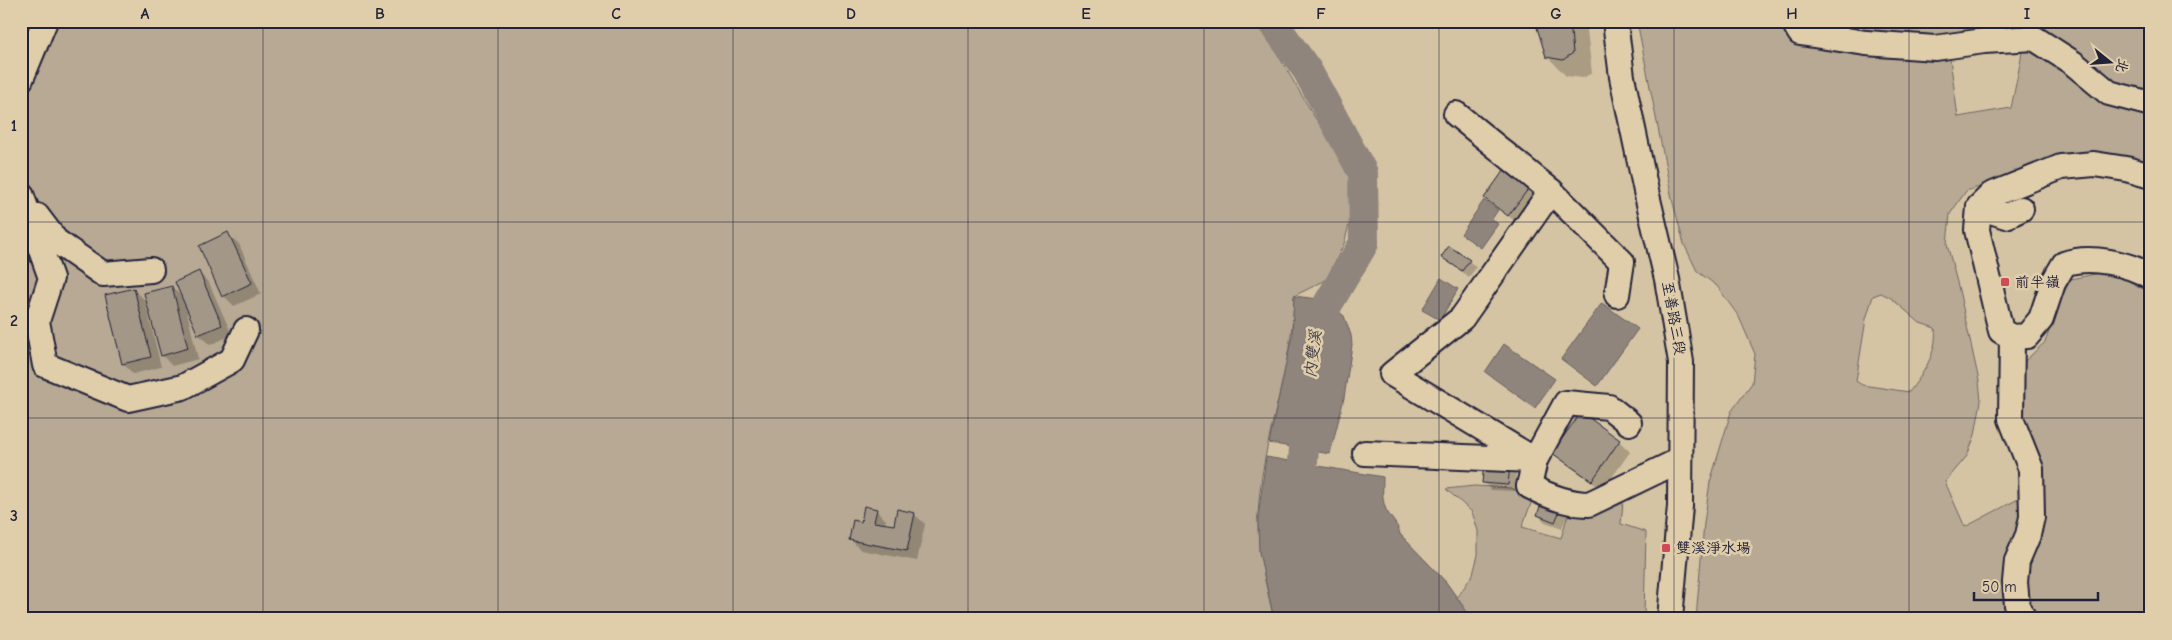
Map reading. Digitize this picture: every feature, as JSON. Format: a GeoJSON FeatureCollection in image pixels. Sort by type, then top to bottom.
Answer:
{"type":"FeatureCollection","features":[{"type":"Feature","properties":{"kind":"street"},"geometry":{"type":"LineString","coordinates":[[21,78],[45,21]]}},
{"type":"Feature","properties":{"kind":"street","name":"至善路三段"},"geometry":{"type":"LineString","coordinates":[[1615,21],[1622,77],[1646,191],[1668,279],[1681,362],[1680,506],[1670,619]]}},
{"type":"Feature","properties":{"kind":"street"},"geometry":{"type":"LineString","coordinates":[[1794,21],[1800,33],[1866,43],[1917,48],[1935,48],[1984,41],[2034,38],[2073,63],[2109,93],[2151,104]]}},
{"type":"Feature","properties":{"kind":"street"},"geometry":{"type":"LineString","coordinates":[[1456,114],[1551,191],[1622,262],[1617,295]]}},
{"type":"Feature","properties":{"kind":"street"},"geometry":{"type":"LineString","coordinates":[[2151,176],[2126,169],[2094,164],[2061,167],[1991,195],[1979,207],[1977,230],[2001,331],[2012,337],[2027,336],[2041,319],[2053,283],[2064,264],[2085,259],[2099,260],[2141,270],[2151,276]]}},
{"type":"Feature","properties":{"kind":"street"},"geometry":{"type":"LineString","coordinates":[[1535,460],[1392,374],[1462,318],[1551,191]]}},
{"type":"Feature","properties":{"kind":"street"},"geometry":{"type":"LineString","coordinates":[[23,197],[56,241],[103,274],[151,270]]}},
{"type":"Feature","properties":{"kind":"street"},"geometry":{"type":"LineString","coordinates":[[23,197],[51,278],[37,321],[45,365],[128,399],[183,387],[232,360],[246,330]]}},
{"type":"Feature","properties":{"kind":"street"},"geometry":{"type":"LineString","coordinates":[[1979,207],[2006,216],[2021,209]]}},
{"type":"Feature","properties":{"kind":"street"},"geometry":{"type":"LineString","coordinates":[[2012,337],[2011,419],[2031,469],[2032,517],[2028,535],[2017,561],[2015,582],[2017,605],[2024,619]]}},
{"type":"Feature","properties":{"kind":"street"},"geometry":{"type":"LineString","coordinates":[[1629,423],[1608,407],[1566,403],[1535,460],[1529,486],[1559,499],[1577,504],[1589,504],[1680,460]]}},
{"type":"Feature","properties":{"kind":"street"},"geometry":{"type":"LineString","coordinates":[[1365,453],[1535,460]]}},
{"type":"Feature","properties":{"kind":"shaded area"},"geometry":{"type":"Polygon","coordinates":[[[58,21],[1258,21],[1314,116],[1347,165],[1354,206],[1344,244],[1326,280],[1294,296],[1292,324],[1283,380],[1264,462],[1258,518],[1261,556],[1274,619],[21,619],[21,131],[24,98],[48,50],[58,21]]]}},
{"type":"Feature","properties":{"kind":"shaded area"},"geometry":{"type":"Polygon","coordinates":[[[1637,21],[2151,21],[2151,166],[1996,182],[1966,191],[1950,214],[1947,244],[1979,381],[1981,401],[1975,435],[1967,456],[1945,482],[1965,527],[2022,497],[2017,619],[1696,619],[1704,523],[1710,482],[1731,412],[1752,383],[1755,354],[1739,317],[1717,286],[1697,271],[1684,244],[1672,199],[1637,21]],[[2023,32],[1948,44],[1958,117],[2011,108],[2021,59],[2023,32]],[[1881,293],[1873,296],[1866,319],[1856,381],[1862,385],[1909,392],[1932,354],[1935,328],[1920,323],[1891,298],[1881,293]]]}},
{"type":"Feature","properties":{"kind":"shaded area"},"geometry":{"type":"Polygon","coordinates":[[[2104,272],[2123,278],[2151,293],[2151,619],[2031,619],[2021,563],[2022,422],[2025,361],[2045,342],[2064,292],[2071,279],[2104,272]]]}},
{"type":"Feature","properties":{"kind":"shaded area"},"geometry":{"type":"Polygon","coordinates":[[[1474,486],[1511,488],[1533,498],[1522,527],[1561,538],[1569,511],[1624,492],[1621,524],[1646,532],[1644,619],[1472,619],[1457,598],[1473,574],[1478,555],[1478,531],[1472,512],[1446,489],[1474,486]]]}},
{"type":"Feature","properties":{"kind":"water"},"geometry":{"type":"Polygon","coordinates":[[[1484,200],[1498,210],[1492,219],[1498,224],[1481,248],[1461,234],[1484,200]]]}},
{"type":"Feature","properties":{"kind":"water"},"geometry":{"type":"Polygon","coordinates":[[[1441,278],[1458,289],[1440,320],[1422,310],[1441,278]]]}},
{"type":"Feature","properties":{"kind":"water"},"geometry":{"type":"Polygon","coordinates":[[[1294,296],[1318,299],[1337,310],[1344,316],[1351,335],[1352,345],[1344,398],[1330,454],[1269,443],[1292,336],[1294,296]]]}},
{"type":"Feature","properties":{"kind":"water"},"geometry":{"type":"Polygon","coordinates":[[[1602,303],[1638,329],[1597,386],[1561,359],[1602,303]]]}},
{"type":"Feature","properties":{"kind":"water"},"geometry":{"type":"Polygon","coordinates":[[[1504,344],[1555,379],[1535,408],[1485,372],[1504,344]]]}},
{"type":"Feature","properties":{"kind":"water"},"geometry":{"type":"Polygon","coordinates":[[[1266,457],[1383,477],[1384,505],[1400,534],[1446,582],[1472,619],[1274,619],[1259,552],[1258,517],[1266,457]]]}},
{"type":"Feature","properties":{"kind":"building"},"geometry":{"type":"Polygon","coordinates":[[[1535,21],[1570,21],[1573,53],[1563,60],[1546,57],[1535,21]]]}},
{"type":"Feature","properties":{"kind":"building"},"geometry":{"type":"Polygon","coordinates":[[[1504,170],[1529,188],[1508,216],[1484,198],[1504,170]]]}},
{"type":"Feature","properties":{"kind":"building"},"geometry":{"type":"Polygon","coordinates":[[[228,232],[252,283],[222,297],[199,246],[228,232]]]}},
{"type":"Feature","properties":{"kind":"building"},"geometry":{"type":"Polygon","coordinates":[[[1449,246],[1470,260],[1462,271],[1441,257],[1449,246]]]}},
{"type":"Feature","properties":{"kind":"building"},"geometry":{"type":"Polygon","coordinates":[[[199,271],[222,325],[198,335],[175,282],[199,271]]]}},
{"type":"Feature","properties":{"kind":"building"},"geometry":{"type":"Polygon","coordinates":[[[172,286],[188,348],[161,356],[144,293],[172,286]]]}},
{"type":"Feature","properties":{"kind":"building"},"geometry":{"type":"Polygon","coordinates":[[[134,288],[151,357],[122,364],[105,295],[134,288]]]}},
{"type":"Feature","properties":{"kind":"building"},"geometry":{"type":"Polygon","coordinates":[[[1581,412],[1620,440],[1592,481],[1552,453],[1581,412]]]}},
{"type":"Feature","properties":{"kind":"building"},"geometry":{"type":"Polygon","coordinates":[[[1484,463],[1510,465],[1508,485],[1482,483],[1484,463]]]}},
{"type":"Feature","properties":{"kind":"building"},"geometry":{"type":"Polygon","coordinates":[[[1542,501],[1561,508],[1555,522],[1537,515],[1542,501]]]}},
{"type":"Feature","properties":{"kind":"building"},"geometry":{"type":"Polygon","coordinates":[[[864,506],[877,509],[874,522],[894,525],[897,509],[915,513],[907,551],[849,540],[853,520],[861,522],[864,506]]]}},
{"type":"Feature","properties":{"kind":"waterway","name":"內雙溪"},"geometry":{"type":"LineString","coordinates":[[1272,21],[1307,70],[1363,173],[1364,243],[1313,329],[1312,341]]}},
{"type":"Feature","properties":{"kind":"waterway","name":"內雙溪"},"geometry":{"type":"LineString","coordinates":[[1302,505],[1300,501],[1307,409]]}},
{"type":"Feature","properties":{"kind":"place","name":"前半嶺"},"geometry":{"type":"Point","coordinates":[2005,282]}},
{"type":"Feature","properties":{"kind":"place","name":"雙溪淨水場"},"geometry":{"type":"Point","coordinates":[1666,548]}}]}
